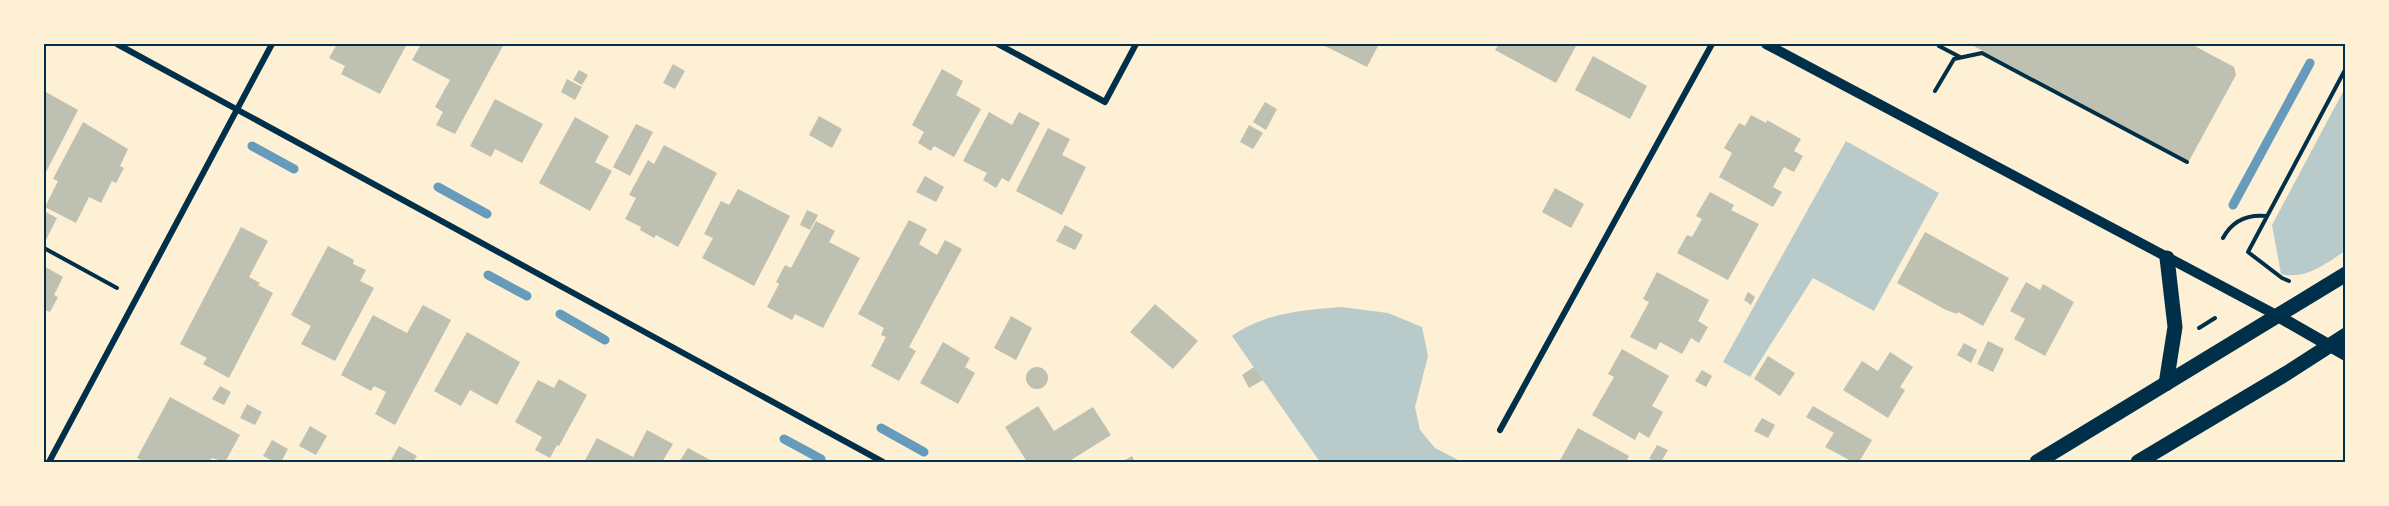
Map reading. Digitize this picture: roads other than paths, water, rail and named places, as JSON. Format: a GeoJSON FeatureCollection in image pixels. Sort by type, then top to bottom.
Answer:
{"type":"FeatureCollection","features":[{"type":"Feature","properties":{"kind":"main road"},"geometry":{"type":"LineString","coordinates":[[2166,384],[2175,327],[2167,258]]}},
{"type":"Feature","properties":{"kind":"main road"},"geometry":{"type":"LineString","coordinates":[[2037,462],[2346,274]]}},
{"type":"Feature","properties":{"kind":"main road"},"geometry":{"type":"LineString","coordinates":[[2278,316],[2346,355]]}},
{"type":"Feature","properties":{"kind":"main road"},"geometry":{"type":"LineString","coordinates":[[2138,462],[2346,335]]}},
{"type":"Feature","properties":{"kind":"street"},"geometry":{"type":"LineString","coordinates":[[117,44],[884,462]]}},
{"type":"Feature","properties":{"kind":"street"},"geometry":{"type":"LineString","coordinates":[[49,462],[272,44]]}},
{"type":"Feature","properties":{"kind":"street"},"geometry":{"type":"LineString","coordinates":[[998,44],[1105,102],[1136,44]]}},
{"type":"Feature","properties":{"kind":"street"},"geometry":{"type":"LineString","coordinates":[[1500,430],[1712,44]]}},
{"type":"Feature","properties":{"kind":"street"},"geometry":{"type":"LineString","coordinates":[[1766,44],[2278,316]]}},
{"type":"Feature","properties":{"kind":"waterway"},"geometry":{"type":"LineString","coordinates":[[2233,205],[2310,63]]}},
{"type":"Feature","properties":{"kind":"waterway"},"geometry":{"type":"LineString","coordinates":[[252,146],[294,169]]}},
{"type":"Feature","properties":{"kind":"waterway"},"geometry":{"type":"LineString","coordinates":[[438,187],[487,214]]}},
{"type":"Feature","properties":{"kind":"waterway"},"geometry":{"type":"LineString","coordinates":[[488,275],[527,296]]}},
{"type":"Feature","properties":{"kind":"waterway"},"geometry":{"type":"LineString","coordinates":[[560,314],[605,340]]}},
{"type":"Feature","properties":{"kind":"waterway"},"geometry":{"type":"LineString","coordinates":[[881,428],[924,452]]}},
{"type":"Feature","properties":{"kind":"waterway"},"geometry":{"type":"LineString","coordinates":[[784,439],[821,459]]}}]}
